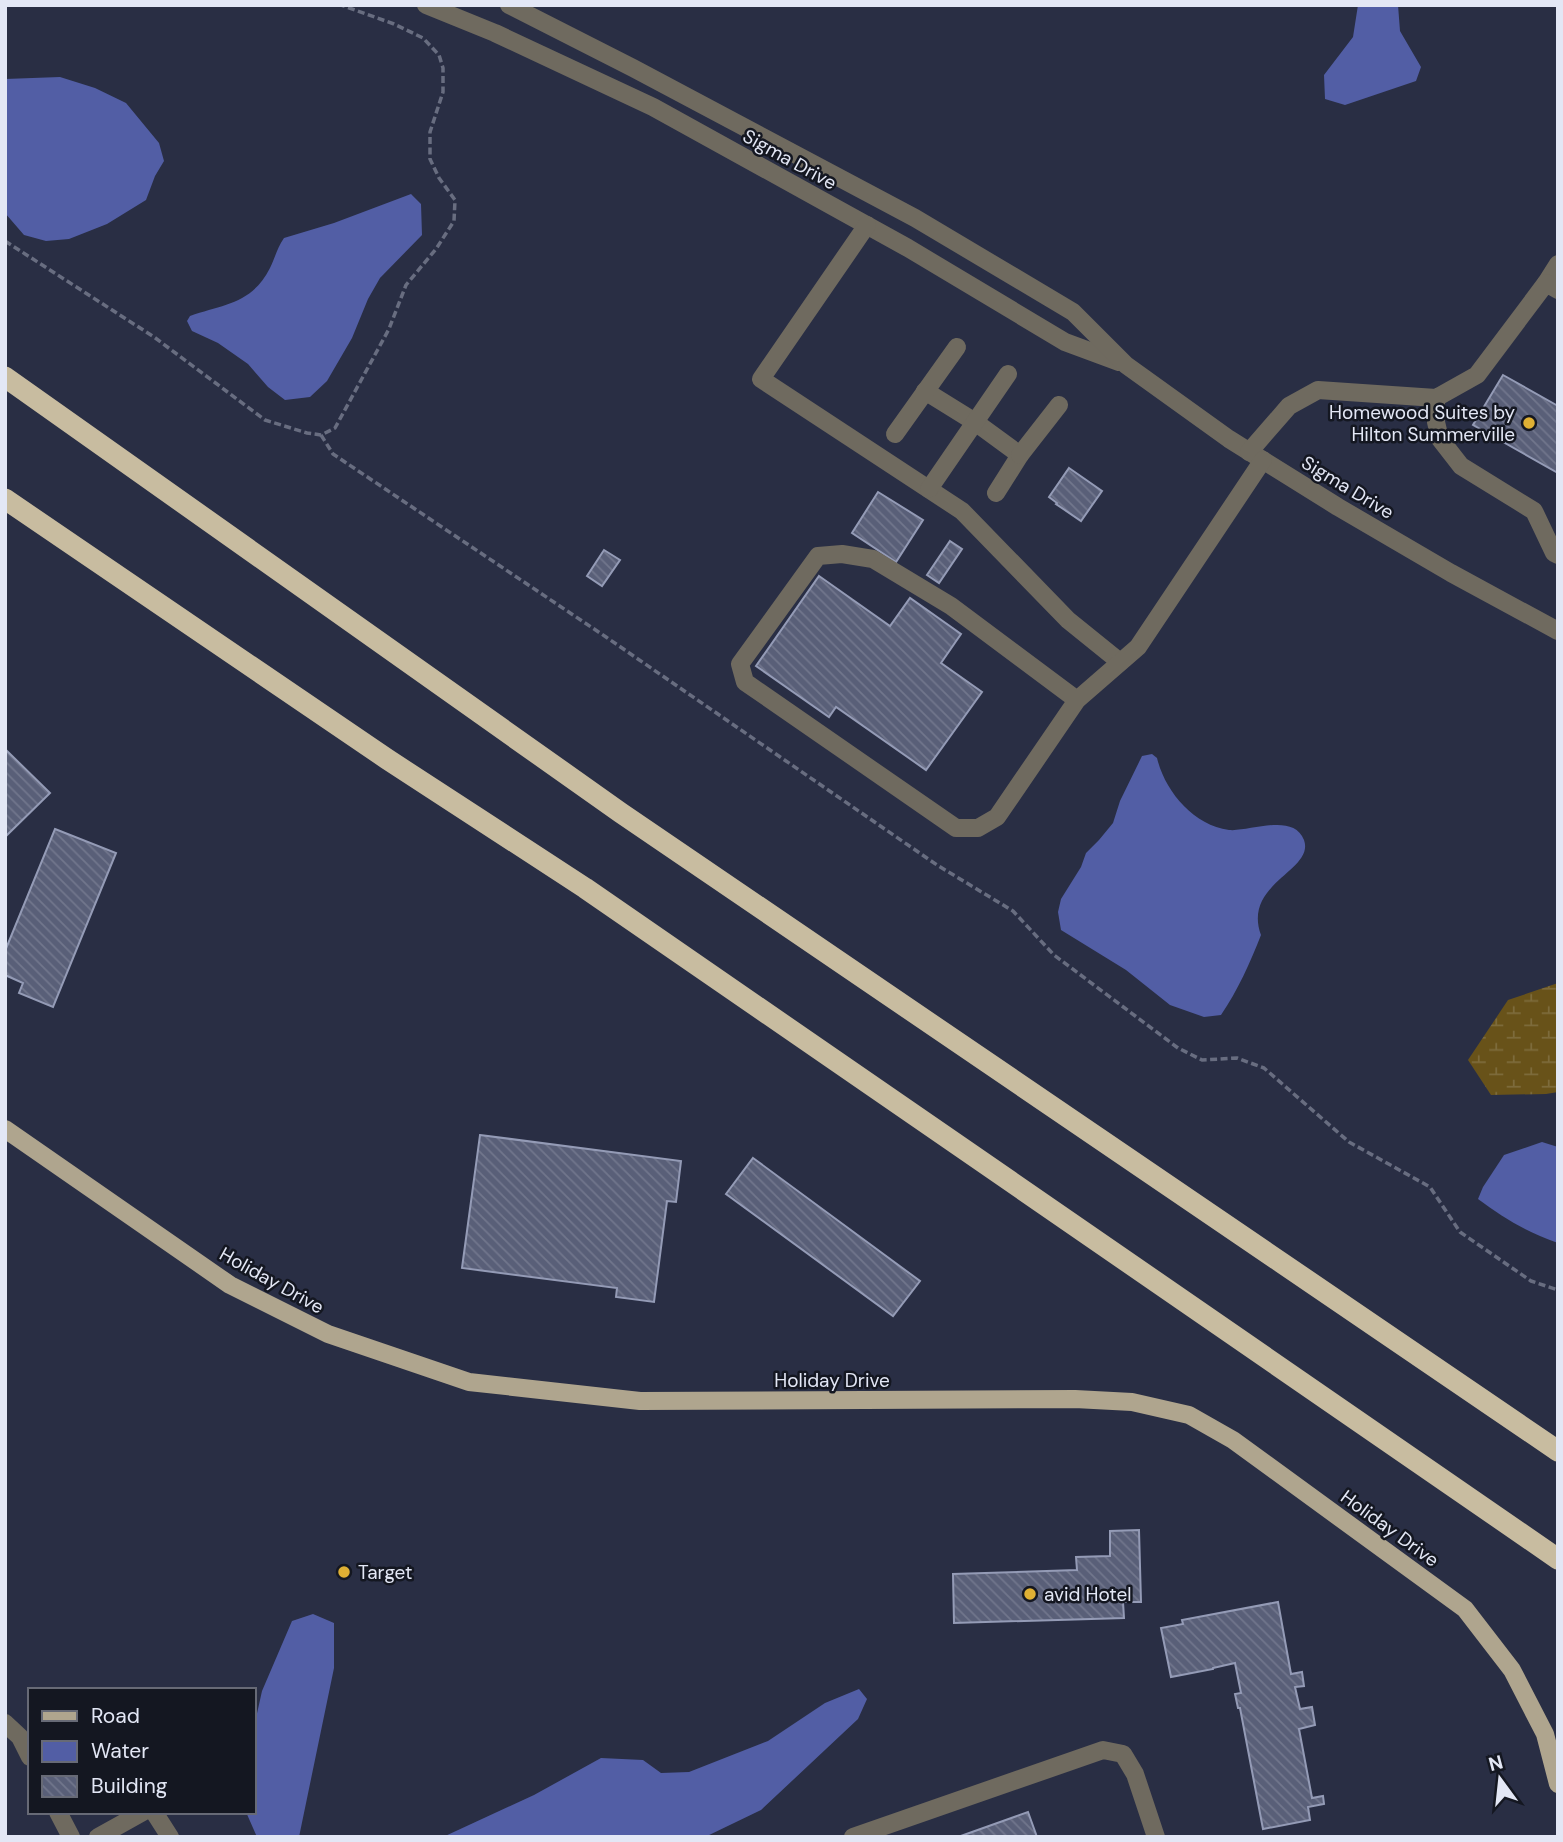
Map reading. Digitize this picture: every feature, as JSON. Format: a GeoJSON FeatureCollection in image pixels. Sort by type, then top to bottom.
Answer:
{"type":"FeatureCollection","features":[{"type":"Feature","properties":{"kind":"highway"},"geometry":{"type":"LineString","coordinates":[[5,377],[621,813],[1558,1451]]}},
{"type":"Feature","properties":{"kind":"highway"},"geometry":{"type":"LineString","coordinates":[[5,499],[387,759],[596,895],[1558,1559]]}},
{"type":"Feature","properties":{"kind":"main road","name":"Holiday Drive"},"geometry":{"type":"LineString","coordinates":[[5,1129],[230,1285],[328,1334],[469,1382],[640,1401],[1075,1399],[1132,1402],[1189,1415],[1233,1440],[1465,1609],[1512,1670],[1545,1734],[1558,1784]]}},
{"type":"Feature","properties":{"kind":"street","name":"Sigma Drive"},"geometry":{"type":"LineString","coordinates":[[426,5],[495,33],[653,107],[908,247],[1065,342],[1126,365]]}},
{"type":"Feature","properties":{"kind":"street","name":"Sigma Drive"},"geometry":{"type":"LineString","coordinates":[[507,5],[633,68],[915,218],[1073,312],[1126,365],[1229,439],[1451,573],[1558,631]]}},
{"type":"Feature","properties":{"kind":"street"},"geometry":{"type":"LineString","coordinates":[[495,33],[507,5]]}},
{"type":"Feature","properties":{"kind":"street"},"geometry":{"type":"LineString","coordinates":[[867,225],[761,379],[962,511],[1068,620],[1120,662]]}},
{"type":"Feature","properties":{"kind":"street"},"geometry":{"type":"LineString","coordinates":[[1077,700],[951,606],[873,559],[842,554],[818,556],[740,664],[746,682],[956,828],[978,828],[997,817],[1077,700],[1138,647],[1289,406],[1318,390],[1436,398],[1477,376],[1552,286],[1558,264]]}},
{"type":"Feature","properties":{"kind":"street"},"geometry":{"type":"LineString","coordinates":[[894,434],[957,347]]}},
{"type":"Feature","properties":{"kind":"street"},"geometry":{"type":"LineString","coordinates":[[929,489],[1008,374]]}},
{"type":"Feature","properties":{"kind":"street"},"geometry":{"type":"LineString","coordinates":[[925,391],[975,422],[1020,455]]}},
{"type":"Feature","properties":{"kind":"street"},"geometry":{"type":"LineString","coordinates":[[1436,398],[1436,422],[1440,439],[1461,466],[1534,511],[1558,555]]}},
{"type":"Feature","properties":{"kind":"street"},"geometry":{"type":"LineString","coordinates":[[996,493],[1020,455],[1059,404]]}},
{"type":"Feature","properties":{"kind":"street"},"geometry":{"type":"LineString","coordinates":[[5,1723],[20,1737],[28,1753]]}},
{"type":"Feature","properties":{"kind":"street"},"geometry":{"type":"LineString","coordinates":[[853,1837],[1103,1750],[1123,1754],[1135,1774],[1156,1837]]}},
{"type":"Feature","properties":{"kind":"street"},"geometry":{"type":"LineString","coordinates":[[59,1814],[71,1837]]}},
{"type":"Feature","properties":{"kind":"street"},"geometry":{"type":"LineString","coordinates":[[98,1837],[139,1814]]}},
{"type":"Feature","properties":{"kind":"street"},"geometry":{"type":"LineString","coordinates":[[155,1814],[170,1837]]}},
{"type":"Feature","properties":{"kind":"path"},"geometry":{"type":"LineString","coordinates":[[5,241],[154,337],[265,420],[321,435],[335,428],[389,329],[406,285],[436,249],[454,221],[455,200],[439,178],[430,159],[430,132],[443,92],[443,68],[439,55],[423,38],[394,24],[341,5]]}},
{"type":"Feature","properties":{"kind":"path"},"geometry":{"type":"LineString","coordinates":[[321,435],[333,454],[606,637],[937,866],[1013,911],[1054,955],[1178,1048],[1202,1060],[1237,1058],[1264,1068],[1349,1142],[1430,1186],[1460,1232],[1531,1281],[1558,1290]]}},
{"type":"Feature","properties":{"kind":"green space"},"geometry":{"type":"Polygon","coordinates":[[[1558,983],[1558,1092],[1491,1095],[1468,1060],[1508,1000],[1558,983]]]}},
{"type":"Feature","properties":{"kind":"water"},"geometry":{"type":"Polygon","coordinates":[[[1358,5],[1398,5],[1400,31],[1421,67],[1416,81],[1345,105],[1325,99],[1324,75],[1353,37],[1358,5]]]}},
{"type":"Feature","properties":{"kind":"water"},"geometry":{"type":"Polygon","coordinates":[[[60,77],[95,88],[126,103],[159,143],[164,161],[146,200],[107,224],[69,239],[46,241],[24,235],[5,213],[5,79],[60,77]]]}},
{"type":"Feature","properties":{"kind":"water"},"geometry":{"type":"Polygon","coordinates":[[[411,194],[421,204],[422,235],[380,278],[352,338],[327,381],[310,397],[285,400],[268,387],[248,364],[218,343],[192,331],[187,321],[190,316],[236,301],[255,289],[270,268],[284,238],[334,223],[411,194]]]}},
{"type":"Feature","properties":{"kind":"water"},"geometry":{"type":"Polygon","coordinates":[[[1152,754],[1157,758],[1174,794],[1193,814],[1204,821],[1229,830],[1281,825],[1291,827],[1304,840],[1305,851],[1299,861],[1269,890],[1261,903],[1258,917],[1261,935],[1233,996],[1221,1015],[1204,1017],[1170,1005],[1126,970],[1061,930],[1058,912],[1061,899],[1081,867],[1086,853],[1113,823],[1120,801],[1142,756],[1152,754]]]}},
{"type":"Feature","properties":{"kind":"water"},"geometry":{"type":"Polygon","coordinates":[[[1542,1142],[1558,1147],[1558,1243],[1516,1224],[1478,1199],[1504,1155],[1542,1142]]]}},
{"type":"Feature","properties":{"kind":"water"},"geometry":{"type":"Polygon","coordinates":[[[313,1614],[334,1623],[334,1668],[299,1837],[257,1837],[247,1814],[256,1814],[256,1718],[262,1691],[292,1621],[313,1614]]]}},
{"type":"Feature","properties":{"kind":"water"},"geometry":{"type":"Polygon","coordinates":[[[859,1689],[867,1699],[858,1719],[761,1810],[705,1837],[443,1837],[534,1795],[601,1758],[643,1760],[661,1773],[689,1772],[768,1741],[825,1703],[859,1689]]]}},
{"type":"Feature","properties":{"kind":"building"},"geometry":{"type":"Polygon","coordinates":[[[1503,375],[1558,406],[1558,473],[1473,425],[1503,375]]]}},
{"type":"Feature","properties":{"kind":"building"},"geometry":{"type":"Polygon","coordinates":[[[1069,468],[1102,491],[1081,521],[1049,497],[1069,468]]]}},
{"type":"Feature","properties":{"kind":"building"},"geometry":{"type":"Polygon","coordinates":[[[878,492],[923,520],[896,562],[852,533],[878,492]]]}},
{"type":"Feature","properties":{"kind":"building"},"geometry":{"type":"Polygon","coordinates":[[[950,541],[962,549],[939,583],[927,575],[950,541]]]}},
{"type":"Feature","properties":{"kind":"building"},"geometry":{"type":"Polygon","coordinates":[[[604,550],[620,560],[602,586],[587,576],[604,550]]]}},
{"type":"Feature","properties":{"kind":"building"},"geometry":{"type":"Polygon","coordinates":[[[819,576],[890,626],[910,598],[961,634],[941,663],[982,692],[926,770],[836,707],[829,717],[756,666],[819,576]]]}},
{"type":"Feature","properties":{"kind":"building"},"geometry":{"type":"Polygon","coordinates":[[[5,749],[50,793],[5,837],[5,749]]]}},
{"type":"Feature","properties":{"kind":"building"},"geometry":{"type":"Polygon","coordinates":[[[55,829],[116,853],[53,1007],[19,993],[23,983],[5,975],[5,951],[55,829]]]}},
{"type":"Feature","properties":{"kind":"building"},"geometry":{"type":"Polygon","coordinates":[[[480,1135],[681,1161],[676,1202],[667,1201],[654,1302],[616,1297],[617,1288],[462,1268],[480,1135]]]}},
{"type":"Feature","properties":{"kind":"building"},"geometry":{"type":"Polygon","coordinates":[[[753,1158],[920,1281],[893,1316],[726,1194],[753,1158]]]}},
{"type":"Feature","properties":{"kind":"building"},"geometry":{"type":"Polygon","coordinates":[[[1139,1530],[1141,1602],[1123,1602],[1124,1618],[954,1623],[953,1574],[1077,1570],[1076,1557],[1110,1556],[1110,1531],[1139,1530]]]}},
{"type":"Feature","properties":{"kind":"building"},"geometry":{"type":"Polygon","coordinates":[[[1278,1602],[1291,1674],[1302,1672],[1304,1686],[1295,1687],[1300,1709],[1312,1707],[1315,1725],[1299,1729],[1312,1798],[1323,1796],[1324,1804],[1308,1807],[1310,1820],[1263,1829],[1235,1694],[1241,1693],[1235,1663],[1171,1677],[1161,1628],[1183,1624],[1182,1620],[1278,1602]]]}},
{"type":"Feature","properties":{"kind":"building"},"geometry":{"type":"Polygon","coordinates":[[[1028,1812],[1037,1837],[958,1837],[1028,1812]]]}},
{"type":"Feature","properties":{"kind":"place","name":"Homewood Suites by Hilton Summerville"},"geometry":{"type":"Point","coordinates":[1529,423]}},
{"type":"Feature","properties":{"kind":"place","name":"Target"},"geometry":{"type":"Point","coordinates":[344,1572]}},
{"type":"Feature","properties":{"kind":"place","name":"avid Hotel"},"geometry":{"type":"Point","coordinates":[1030,1594]}}]}
